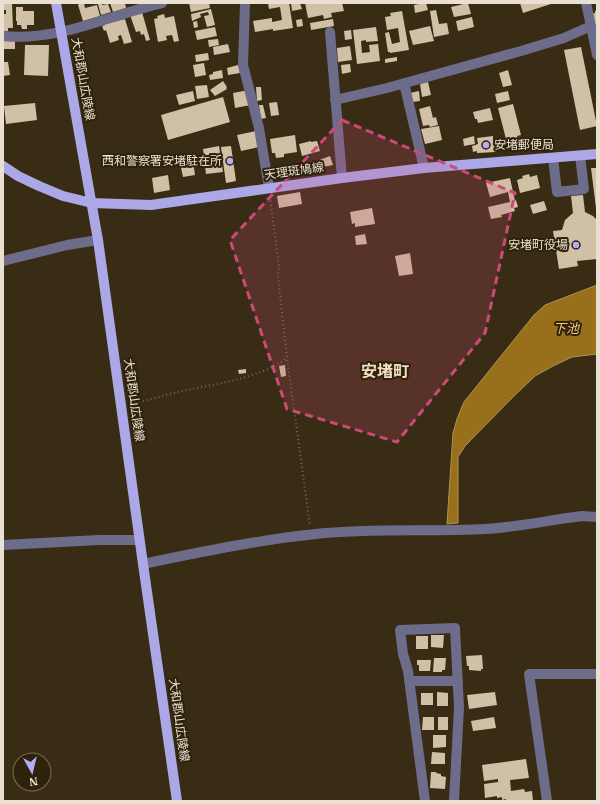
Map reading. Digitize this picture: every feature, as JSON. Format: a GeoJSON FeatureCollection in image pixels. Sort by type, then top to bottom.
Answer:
{"type":"FeatureCollection","features":[{"type":"Feature","properties":{"kind":"main road","name":"大和郡山広陵線"},"geometry":{"type":"LineString","coordinates":[[56,3],[98,240],[139,540],[177,801]]}},
{"type":"Feature","properties":{"kind":"main road","name":"天理斑鳩線"},"geometry":{"type":"LineString","coordinates":[[3,166],[18,176],[38,186],[64,196],[92,203],[151,205],[424,168],[597,154]]}},
{"type":"Feature","properties":{"kind":"street"},"geometry":{"type":"LineString","coordinates":[[3,36],[61,33],[139,8],[162,3]]}},
{"type":"Feature","properties":{"kind":"street"},"geometry":{"type":"LineString","coordinates":[[245,3],[243,65],[259,128],[269,188]]}},
{"type":"Feature","properties":{"kind":"street"},"geometry":{"type":"LineString","coordinates":[[586,3],[597,55]]}},
{"type":"Feature","properties":{"kind":"street"},"geometry":{"type":"LineString","coordinates":[[335,100],[404,83],[557,40],[591,26]]}},
{"type":"Feature","properties":{"kind":"street"},"geometry":{"type":"LineString","coordinates":[[330,32],[342,178]]}},
{"type":"Feature","properties":{"kind":"street"},"geometry":{"type":"LineString","coordinates":[[404,83],[424,168]]}},
{"type":"Feature","properties":{"kind":"street"},"geometry":{"type":"LineString","coordinates":[[553,158],[557,192],[584,189],[580,156]]}},
{"type":"Feature","properties":{"kind":"street"},"geometry":{"type":"LineString","coordinates":[[3,261],[67,245],[98,240]]}},
{"type":"Feature","properties":{"kind":"street"},"geometry":{"type":"LineString","coordinates":[[143,564],[230,546],[311,535],[379,530],[437,531],[486,529],[582,516],[597,517]]}},
{"type":"Feature","properties":{"kind":"street"},"geometry":{"type":"LineString","coordinates":[[3,545],[99,540],[139,540]]}},
{"type":"Feature","properties":{"kind":"street"},"geometry":{"type":"LineString","coordinates":[[425,801],[409,681],[400,630],[455,628],[459,707],[451,801]]}},
{"type":"Feature","properties":{"kind":"street"},"geometry":{"type":"LineString","coordinates":[[547,801],[529,674],[597,674]]}},
{"type":"Feature","properties":{"kind":"street"},"geometry":{"type":"LineString","coordinates":[[409,681],[458,681]]}},
{"type":"Feature","properties":{"kind":"path"},"geometry":{"type":"LineString","coordinates":[[269,188],[279,266],[278,276],[287,358],[310,517],[311,535]]}},
{"type":"Feature","properties":{"kind":"path"},"geometry":{"type":"LineString","coordinates":[[121,404],[136,403],[193,388],[240,379],[280,364],[287,358]]}},
{"type":"Feature","properties":{"kind":"highlighted area"},"geometry":{"type":"Polygon","coordinates":[[[342,120],[515,193],[485,333],[397,442],[287,409],[230,240],[342,120]]]}},
{"type":"Feature","properties":{"kind":"water","name":"下池"},"geometry":{"type":"Polygon","coordinates":[[[597,285],[597,354],[572,357],[535,376],[465,446],[458,457],[458,523],[447,524],[453,433],[464,402],[534,315],[545,305],[597,285]]]}},
{"type":"Feature","properties":{"kind":"building"},"geometry":{"type":"Polygon","coordinates":[[[3,3],[12,3],[13,28],[8,28],[8,31],[3,31],[3,14],[6,14],[6,10],[3,10],[3,3]]]}},
{"type":"Feature","properties":{"kind":"building"},"geometry":{"type":"Polygon","coordinates":[[[80,3],[84,3],[85,8],[97,5],[100,16],[83,21],[78,5],[80,3]]]}},
{"type":"Feature","properties":{"kind":"building"},"geometry":{"type":"Polygon","coordinates":[[[102,3],[102,5],[108,4],[111,12],[101,15],[98,4],[102,3]]]}},
{"type":"Feature","properties":{"kind":"building"},"geometry":{"type":"Polygon","coordinates":[[[110,3],[125,3],[126,8],[113,12],[110,3]]]}},
{"type":"Feature","properties":{"kind":"building"},"geometry":{"type":"Polygon","coordinates":[[[189,3],[209,3],[210,8],[191,12],[189,3]]]}},
{"type":"Feature","properties":{"kind":"building"},"geometry":{"type":"Polygon","coordinates":[[[268,3],[289,3],[293,28],[255,32],[253,21],[272,18],[272,22],[282,20],[280,7],[269,9],[268,3]]]}},
{"type":"Feature","properties":{"kind":"building"},"geometry":{"type":"Polygon","coordinates":[[[291,3],[300,3],[302,9],[292,11],[291,3]]]}},
{"type":"Feature","properties":{"kind":"building"},"geometry":{"type":"Polygon","coordinates":[[[305,3],[342,3],[344,11],[331,13],[332,17],[324,19],[323,15],[308,18],[305,3]]]}},
{"type":"Feature","properties":{"kind":"building"},"geometry":{"type":"Polygon","coordinates":[[[426,3],[428,10],[415,13],[414,5],[426,3]]]}},
{"type":"Feature","properties":{"kind":"building"},"geometry":{"type":"Polygon","coordinates":[[[468,3],[471,14],[454,17],[451,7],[468,3]]]}},
{"type":"Feature","properties":{"kind":"building"},"geometry":{"type":"Polygon","coordinates":[[[520,3],[554,3],[523,13],[520,3]]]}},
{"type":"Feature","properties":{"kind":"building"},"geometry":{"type":"Polygon","coordinates":[[[16,7],[23,7],[23,11],[34,11],[34,25],[27,25],[27,29],[22,29],[21,25],[17,25],[16,7]]]}},
{"type":"Feature","properties":{"kind":"building"},"geometry":{"type":"Polygon","coordinates":[[[211,9],[215,25],[207,27],[204,16],[209,15],[208,12],[200,14],[201,17],[192,21],[191,14],[211,9]]]}},
{"type":"Feature","properties":{"kind":"building"},"geometry":{"type":"Polygon","coordinates":[[[436,10],[439,24],[447,23],[449,34],[434,37],[430,11],[436,10]]]}},
{"type":"Feature","properties":{"kind":"building"},"geometry":{"type":"Polygon","coordinates":[[[597,10],[597,29],[591,14],[595,13],[597,10]]]}},
{"type":"Feature","properties":{"kind":"building"},"geometry":{"type":"Polygon","coordinates":[[[402,11],[409,50],[390,53],[388,52],[385,33],[389,32],[392,44],[400,42],[398,28],[387,30],[385,17],[391,16],[390,13],[402,11]]]}},
{"type":"Feature","properties":{"kind":"building"},"geometry":{"type":"Polygon","coordinates":[[[142,12],[150,40],[146,41],[144,34],[141,35],[140,31],[136,32],[130,15],[142,12]]]}},
{"type":"Feature","properties":{"kind":"building"},"geometry":{"type":"Polygon","coordinates":[[[164,14],[165,18],[174,16],[179,41],[174,42],[172,35],[166,36],[167,40],[158,42],[154,19],[158,18],[157,16],[164,14]]]}},
{"type":"Feature","properties":{"kind":"building"},"geometry":{"type":"Polygon","coordinates":[[[472,17],[474,27],[458,31],[456,21],[472,17]]]}},
{"type":"Feature","properties":{"kind":"building"},"geometry":{"type":"Polygon","coordinates":[[[125,19],[132,42],[124,44],[121,35],[118,36],[119,40],[110,43],[106,30],[104,31],[102,26],[105,25],[105,23],[125,19]]]}},
{"type":"Feature","properties":{"kind":"building"},"geometry":{"type":"Polygon","coordinates":[[[302,19],[303,26],[297,27],[296,20],[302,19]]]}},
{"type":"Feature","properties":{"kind":"building"},"geometry":{"type":"Polygon","coordinates":[[[333,19],[334,26],[311,30],[310,23],[333,19]]]}},
{"type":"Feature","properties":{"kind":"building"},"geometry":{"type":"Polygon","coordinates":[[[197,21],[198,27],[194,28],[193,22],[197,21]]]}},
{"type":"Feature","properties":{"kind":"building"},"geometry":{"type":"Polygon","coordinates":[[[430,26],[434,41],[413,45],[409,31],[430,26]]]}},
{"type":"Feature","properties":{"kind":"building"},"geometry":{"type":"Polygon","coordinates":[[[215,27],[217,36],[197,40],[195,31],[215,27]]]}},
{"type":"Feature","properties":{"kind":"building"},"geometry":{"type":"Polygon","coordinates":[[[376,27],[378,41],[361,41],[362,53],[370,52],[369,45],[378,44],[380,61],[357,64],[353,30],[376,27]]]}},
{"type":"Feature","properties":{"kind":"building"},"geometry":{"type":"Polygon","coordinates":[[[351,30],[352,39],[345,40],[344,31],[351,30]]]}},
{"type":"Feature","properties":{"kind":"building"},"geometry":{"type":"Polygon","coordinates":[[[218,39],[219,45],[209,47],[208,40],[218,39]]]}},
{"type":"Feature","properties":{"kind":"building"},"geometry":{"type":"Polygon","coordinates":[[[3,40],[15,41],[15,49],[3,49],[3,40]]]}},
{"type":"Feature","properties":{"kind":"building"},"geometry":{"type":"Polygon","coordinates":[[[228,44],[230,52],[214,55],[213,47],[228,44]]]}},
{"type":"Feature","properties":{"kind":"building"},"geometry":{"type":"Polygon","coordinates":[[[25,45],[49,45],[48,76],[24,75],[25,45]]]}},
{"type":"Feature","properties":{"kind":"building"},"geometry":{"type":"Polygon","coordinates":[[[350,46],[352,60],[338,62],[337,48],[350,46]]]}},
{"type":"Feature","properties":{"kind":"building"},"geometry":{"type":"Polygon","coordinates":[[[581,47],[597,126],[580,130],[564,50],[581,47]]]}},
{"type":"Feature","properties":{"kind":"building"},"geometry":{"type":"Polygon","coordinates":[[[208,53],[209,60],[196,62],[195,55],[208,53]]]}},
{"type":"Feature","properties":{"kind":"building"},"geometry":{"type":"Polygon","coordinates":[[[397,57],[397,61],[385,63],[385,59],[397,57]]]}},
{"type":"Feature","properties":{"kind":"building"},"geometry":{"type":"Polygon","coordinates":[[[3,62],[8,62],[10,75],[3,76],[3,62]]]}},
{"type":"Feature","properties":{"kind":"building"},"geometry":{"type":"Polygon","coordinates":[[[204,63],[206,75],[195,77],[193,65],[204,63]]]}},
{"type":"Feature","properties":{"kind":"building"},"geometry":{"type":"Polygon","coordinates":[[[350,64],[351,72],[342,74],[341,65],[350,64]]]}},
{"type":"Feature","properties":{"kind":"building"},"geometry":{"type":"Polygon","coordinates":[[[238,65],[240,73],[228,75],[227,68],[238,65]]]}},
{"type":"Feature","properties":{"kind":"building"},"geometry":{"type":"Polygon","coordinates":[[[222,70],[223,78],[210,80],[209,75],[213,74],[213,72],[222,70]]]}},
{"type":"Feature","properties":{"kind":"building"},"geometry":{"type":"Polygon","coordinates":[[[508,70],[512,85],[503,87],[499,73],[508,70]]]}},
{"type":"Feature","properties":{"kind":"building"},"geometry":{"type":"Polygon","coordinates":[[[223,81],[227,89],[215,96],[210,90],[223,81]]]}},
{"type":"Feature","properties":{"kind":"building"},"geometry":{"type":"Polygon","coordinates":[[[428,82],[431,95],[422,97],[420,84],[428,82]]]}},
{"type":"Feature","properties":{"kind":"building"},"geometry":{"type":"Polygon","coordinates":[[[207,85],[209,97],[197,99],[195,86],[207,85]]]}},
{"type":"Feature","properties":{"kind":"building"},"geometry":{"type":"Polygon","coordinates":[[[256,87],[261,87],[262,100],[257,101],[256,87]]]}},
{"type":"Feature","properties":{"kind":"building"},"geometry":{"type":"Polygon","coordinates":[[[249,90],[251,105],[235,108],[233,93],[249,90]]]}},
{"type":"Feature","properties":{"kind":"building"},"geometry":{"type":"Polygon","coordinates":[[[193,91],[195,101],[179,105],[176,95],[193,91]]]}},
{"type":"Feature","properties":{"kind":"building"},"geometry":{"type":"Polygon","coordinates":[[[419,91],[420,101],[412,102],[410,93],[419,91]]]}},
{"type":"Feature","properties":{"kind":"building"},"geometry":{"type":"Polygon","coordinates":[[[508,91],[510,100],[497,103],[495,94],[508,91]]]}},
{"type":"Feature","properties":{"kind":"building"},"geometry":{"type":"Polygon","coordinates":[[[223,97],[230,122],[168,140],[161,115],[223,97]]]}},
{"type":"Feature","properties":{"kind":"building"},"geometry":{"type":"Polygon","coordinates":[[[277,102],[279,115],[271,116],[269,103],[277,102]]]}},
{"type":"Feature","properties":{"kind":"building"},"geometry":{"type":"Polygon","coordinates":[[[35,103],[37,120],[6,124],[4,106],[35,103]]]}},
{"type":"Feature","properties":{"kind":"building"},"geometry":{"type":"Polygon","coordinates":[[[513,104],[521,135],[517,136],[518,139],[510,141],[509,138],[506,139],[498,108],[513,104]]]}},
{"type":"Feature","properties":{"kind":"building"},"geometry":{"type":"Polygon","coordinates":[[[259,105],[263,105],[266,118],[261,119],[259,105]]]}},
{"type":"Feature","properties":{"kind":"building"},"geometry":{"type":"Polygon","coordinates":[[[430,106],[433,118],[436,117],[438,125],[430,127],[429,125],[423,126],[419,109],[430,106]]]}},
{"type":"Feature","properties":{"kind":"building"},"geometry":{"type":"Polygon","coordinates":[[[490,108],[493,120],[478,123],[473,112],[490,108]]]}},
{"type":"Feature","properties":{"kind":"building"},"geometry":{"type":"Polygon","coordinates":[[[439,126],[442,140],[425,144],[421,129],[439,126]]]}},
{"type":"Feature","properties":{"kind":"building"},"geometry":{"type":"Polygon","coordinates":[[[256,131],[259,147],[241,151],[237,135],[256,131]]]}},
{"type":"Feature","properties":{"kind":"building"},"geometry":{"type":"Polygon","coordinates":[[[295,135],[297,152],[284,154],[284,157],[276,158],[275,153],[272,153],[270,139],[295,135]]]}},
{"type":"Feature","properties":{"kind":"building"},"geometry":{"type":"Polygon","coordinates":[[[474,136],[475,144],[464,146],[463,139],[474,136]]]}},
{"type":"Feature","properties":{"kind":"building","name":"安堵郵便局"},"geometry":{"type":"Polygon","coordinates":[[[493,136],[496,152],[473,152],[472,146],[478,144],[477,138],[493,136]]]}},
{"type":"Feature","properties":{"kind":"building"},"geometry":{"type":"Polygon","coordinates":[[[317,141],[320,151],[302,156],[299,144],[317,141]]]}},
{"type":"Feature","properties":{"kind":"building"},"geometry":{"type":"Polygon","coordinates":[[[219,146],[223,172],[206,174],[203,149],[219,146]]]}},
{"type":"Feature","properties":{"kind":"building"},"geometry":{"type":"Polygon","coordinates":[[[231,146],[236,181],[226,183],[221,147],[231,146]]]}},
{"type":"Feature","properties":{"kind":"building"},"geometry":{"type":"Polygon","coordinates":[[[330,156],[333,165],[313,169],[311,163],[330,156]]]}},
{"type":"Feature","properties":{"kind":"building"},"geometry":{"type":"Polygon","coordinates":[[[193,161],[195,175],[183,177],[180,163],[193,161]]]}},
{"type":"Feature","properties":{"kind":"building"},"geometry":{"type":"Polygon","coordinates":[[[297,164],[299,174],[289,175],[288,166],[297,164]]]}},
{"type":"Feature","properties":{"kind":"building"},"geometry":{"type":"Polygon","coordinates":[[[591,168],[597,168],[597,208],[596,208],[591,168]]]}},
{"type":"Feature","properties":{"kind":"building"},"geometry":{"type":"Polygon","coordinates":[[[529,174],[530,177],[537,175],[540,188],[520,193],[517,180],[523,178],[522,176],[529,174]]]}},
{"type":"Feature","properties":{"kind":"building"},"geometry":{"type":"Polygon","coordinates":[[[168,175],[170,190],[154,193],[152,178],[168,175]]]}},
{"type":"Feature","properties":{"kind":"building"},"geometry":{"type":"Polygon","coordinates":[[[510,178],[515,201],[516,200],[518,207],[514,208],[515,211],[501,215],[502,217],[491,219],[488,207],[510,202],[508,192],[490,197],[486,183],[510,178]]]}},
{"type":"Feature","properties":{"kind":"building"},"geometry":{"type":"Polygon","coordinates":[[[300,192],[302,204],[279,208],[277,196],[300,192]]]}},
{"type":"Feature","properties":{"kind":"building","name":"安堵町役場"},"geometry":{"type":"Polygon","coordinates":[[[583,195],[585,212],[597,220],[597,259],[577,261],[578,266],[559,269],[553,231],[562,230],[565,220],[573,213],[571,196],[583,195]]]}},
{"type":"Feature","properties":{"kind":"building"},"geometry":{"type":"Polygon","coordinates":[[[544,201],[547,210],[533,214],[530,205],[544,201]]]}},
{"type":"Feature","properties":{"kind":"building"},"geometry":{"type":"Polygon","coordinates":[[[372,208],[375,224],[355,227],[355,223],[352,224],[350,212],[372,208]]]}},
{"type":"Feature","properties":{"kind":"building"},"geometry":{"type":"Polygon","coordinates":[[[365,234],[367,244],[356,245],[355,236],[365,234]]]}},
{"type":"Feature","properties":{"kind":"building"},"geometry":{"type":"Polygon","coordinates":[[[410,253],[413,274],[399,276],[395,256],[410,253]]]}},
{"type":"Feature","properties":{"kind":"building"},"geometry":{"type":"Polygon","coordinates":[[[285,365],[286,376],[281,377],[279,366],[285,365]]]}},
{"type":"Feature","properties":{"kind":"building"},"geometry":{"type":"Polygon","coordinates":[[[246,369],[246,373],[239,374],[238,370],[246,369]]]}},
{"type":"Feature","properties":{"kind":"building"},"geometry":{"type":"Polygon","coordinates":[[[431,635],[444,635],[443,648],[431,647],[431,635]]]}},
{"type":"Feature","properties":{"kind":"building"},"geometry":{"type":"Polygon","coordinates":[[[416,636],[428,636],[428,649],[416,649],[416,636]]]}},
{"type":"Feature","properties":{"kind":"building"},"geometry":{"type":"Polygon","coordinates":[[[482,655],[483,669],[481,669],[481,671],[469,670],[466,656],[482,655]]]}},
{"type":"Feature","properties":{"kind":"building"},"geometry":{"type":"Polygon","coordinates":[[[434,658],[446,658],[445,670],[442,670],[442,672],[433,672],[434,658]]]}},
{"type":"Feature","properties":{"kind":"building"},"geometry":{"type":"Polygon","coordinates":[[[417,660],[431,660],[430,671],[419,671],[417,660]]]}},
{"type":"Feature","properties":{"kind":"building"},"geometry":{"type":"Polygon","coordinates":[[[437,692],[448,693],[448,706],[437,706],[437,692]]]}},
{"type":"Feature","properties":{"kind":"building"},"geometry":{"type":"Polygon","coordinates":[[[495,692],[497,705],[469,709],[467,695],[495,692]]]}},
{"type":"Feature","properties":{"kind":"building"},"geometry":{"type":"Polygon","coordinates":[[[421,693],[433,693],[433,705],[421,705],[421,693]]]}},
{"type":"Feature","properties":{"kind":"building"},"geometry":{"type":"Polygon","coordinates":[[[423,717],[434,717],[434,730],[422,730],[423,717]]]}},
{"type":"Feature","properties":{"kind":"building"},"geometry":{"type":"Polygon","coordinates":[[[438,717],[448,717],[448,730],[438,730],[438,717]]]}},
{"type":"Feature","properties":{"kind":"building"},"geometry":{"type":"Polygon","coordinates":[[[494,717],[496,728],[473,731],[471,721],[494,717]]]}},
{"type":"Feature","properties":{"kind":"building"},"geometry":{"type":"Polygon","coordinates":[[[433,735],[446,735],[446,747],[433,748],[433,735]]]}},
{"type":"Feature","properties":{"kind":"building"},"geometry":{"type":"Polygon","coordinates":[[[432,752],[445,753],[445,764],[431,764],[432,752]]]}},
{"type":"Feature","properties":{"kind":"building"},"geometry":{"type":"Polygon","coordinates":[[[526,759],[529,778],[510,780],[511,791],[524,789],[525,792],[532,791],[533,801],[506,801],[506,799],[502,800],[502,797],[497,798],[497,796],[485,798],[484,784],[498,782],[498,779],[484,781],[482,765],[526,759]]]}},
{"type":"Feature","properties":{"kind":"building"},"geometry":{"type":"Polygon","coordinates":[[[431,772],[436,772],[441,774],[441,776],[446,777],[445,789],[430,788],[431,772]]]}},
{"type":"Feature","properties":{"kind":"place","name":"安堵郵便局"},"geometry":{"type":"Point","coordinates":[486,145]}},
{"type":"Feature","properties":{"kind":"place","name":"西和警察署安堵駐在所"},"geometry":{"type":"Point","coordinates":[230,161]}},
{"type":"Feature","properties":{"kind":"place","name":"安堵町役場"},"geometry":{"type":"Point","coordinates":[576,245]}},
{"type":"Feature","properties":{"kind":"district","name":"安堵町"},"geometry":{"type":"Point","coordinates":[385,371]}}]}
